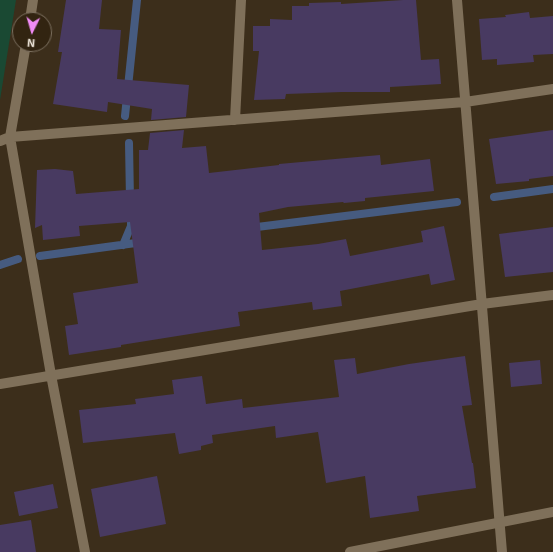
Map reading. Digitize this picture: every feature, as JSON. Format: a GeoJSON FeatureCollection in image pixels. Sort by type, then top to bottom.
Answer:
{"type":"FeatureCollection","features":[{"type":"Feature","properties":{"kind":"street"},"geometry":{"type":"LineString","coordinates":[[32,12],[34,0]]}},
{"type":"Feature","properties":{"kind":"street"},"geometry":{"type":"LineString","coordinates":[[235,120],[241,0]]}},
{"type":"Feature","properties":{"kind":"street"},"geometry":{"type":"LineString","coordinates":[[457,0],[502,552]]}},
{"type":"Feature","properties":{"kind":"street"},"geometry":{"type":"LineString","coordinates":[[24,52],[5,139],[85,552]]}},
{"type":"Feature","properties":{"kind":"street"},"geometry":{"type":"LineString","coordinates":[[5,139],[465,102],[553,89]]}},
{"type":"Feature","properties":{"kind":"street"},"geometry":{"type":"LineString","coordinates":[[0,384],[482,304],[553,295]]}},
{"type":"Feature","properties":{"kind":"street"},"geometry":{"type":"LineString","coordinates":[[350,552],[553,512]]}},
{"type":"Feature","properties":{"kind":"green space"},"geometry":{"type":"Polygon","coordinates":[[[0,0],[16,0],[14,12],[12,12],[12,25],[0,100],[0,0]]]}},
{"type":"Feature","properties":{"kind":"building"},"geometry":{"type":"Polygon","coordinates":[[[66,0],[102,0],[99,29],[121,30],[117,79],[189,85],[186,117],[151,120],[152,109],[108,102],[107,112],[53,104],[62,52],[58,52],[66,0]]]}},
{"type":"Feature","properties":{"kind":"building"},"geometry":{"type":"Polygon","coordinates":[[[416,0],[421,60],[439,59],[441,84],[390,87],[390,92],[286,94],[285,99],[254,100],[259,51],[253,51],[253,26],[270,26],[270,19],[292,20],[292,6],[309,6],[309,3],[341,2],[341,4],[416,0]]]}},
{"type":"Feature","properties":{"kind":"building"},"geometry":{"type":"Polygon","coordinates":[[[529,12],[530,18],[553,16],[553,54],[533,55],[534,62],[497,65],[497,59],[482,60],[479,19],[506,17],[505,15],[529,12]]]}},
{"type":"Feature","properties":{"kind":"building"},"geometry":{"type":"Polygon","coordinates":[[[184,130],[182,148],[206,146],[209,173],[279,164],[380,155],[381,165],[430,159],[434,191],[365,198],[365,201],[288,207],[259,213],[262,250],[318,244],[346,239],[350,256],[423,242],[421,231],[444,226],[455,280],[431,285],[429,274],[340,291],[342,306],[313,310],[312,302],[238,312],[240,326],[69,355],[65,326],[78,324],[73,293],[138,283],[130,222],[79,226],[80,236],[43,240],[42,225],[35,228],[37,170],[55,169],[73,171],[76,194],[139,189],[139,150],[148,150],[150,133],[184,130]]]}},
{"type":"Feature","properties":{"kind":"building"},"geometry":{"type":"Polygon","coordinates":[[[553,130],[553,176],[529,179],[529,181],[496,184],[489,139],[553,130]]]}},
{"type":"Feature","properties":{"kind":"building"},"geometry":{"type":"Polygon","coordinates":[[[553,227],[553,272],[505,277],[499,234],[553,227]]]}},
{"type":"Feature","properties":{"kind":"building"},"geometry":{"type":"Polygon","coordinates":[[[465,356],[472,405],[462,406],[473,463],[476,488],[417,496],[419,511],[370,518],[365,476],[326,483],[318,432],[276,438],[275,426],[212,435],[213,443],[201,446],[201,450],[179,454],[175,433],[83,443],[79,410],[136,404],[135,399],[174,394],[172,380],[202,376],[206,404],[242,399],[243,408],[339,397],[334,360],[355,358],[357,374],[409,364],[465,356]]]}},
{"type":"Feature","properties":{"kind":"building"},"geometry":{"type":"Polygon","coordinates":[[[540,360],[542,384],[511,387],[509,363],[540,360]]]}},
{"type":"Feature","properties":{"kind":"building"},"geometry":{"type":"Polygon","coordinates":[[[157,476],[166,524],[100,537],[91,489],[157,476]]]}},
{"type":"Feature","properties":{"kind":"building"},"geometry":{"type":"Polygon","coordinates":[[[53,484],[58,508],[19,516],[14,492],[53,484]]]}},
{"type":"Feature","properties":{"kind":"building"},"geometry":{"type":"Polygon","coordinates":[[[31,520],[36,552],[0,552],[0,525],[31,520]]]}},
{"type":"Feature","properties":{"kind":"waterway"},"geometry":{"type":"LineString","coordinates":[[125,116],[137,0]]}},
{"type":"Feature","properties":{"kind":"waterway"},"geometry":{"type":"LineString","coordinates":[[129,143],[130,200]]}},
{"type":"Feature","properties":{"kind":"waterway"},"geometry":{"type":"LineString","coordinates":[[494,197],[553,189]]}},
{"type":"Feature","properties":{"kind":"waterway"},"geometry":{"type":"LineString","coordinates":[[249,228],[457,202]]}},
{"type":"Feature","properties":{"kind":"waterway"},"geometry":{"type":"LineString","coordinates":[[123,245],[131,226],[131,218]]}},
{"type":"Feature","properties":{"kind":"waterway"},"geometry":{"type":"LineString","coordinates":[[40,256],[143,242]]}},
{"type":"Feature","properties":{"kind":"waterway"},"geometry":{"type":"LineString","coordinates":[[0,265],[18,259]]}}]}
